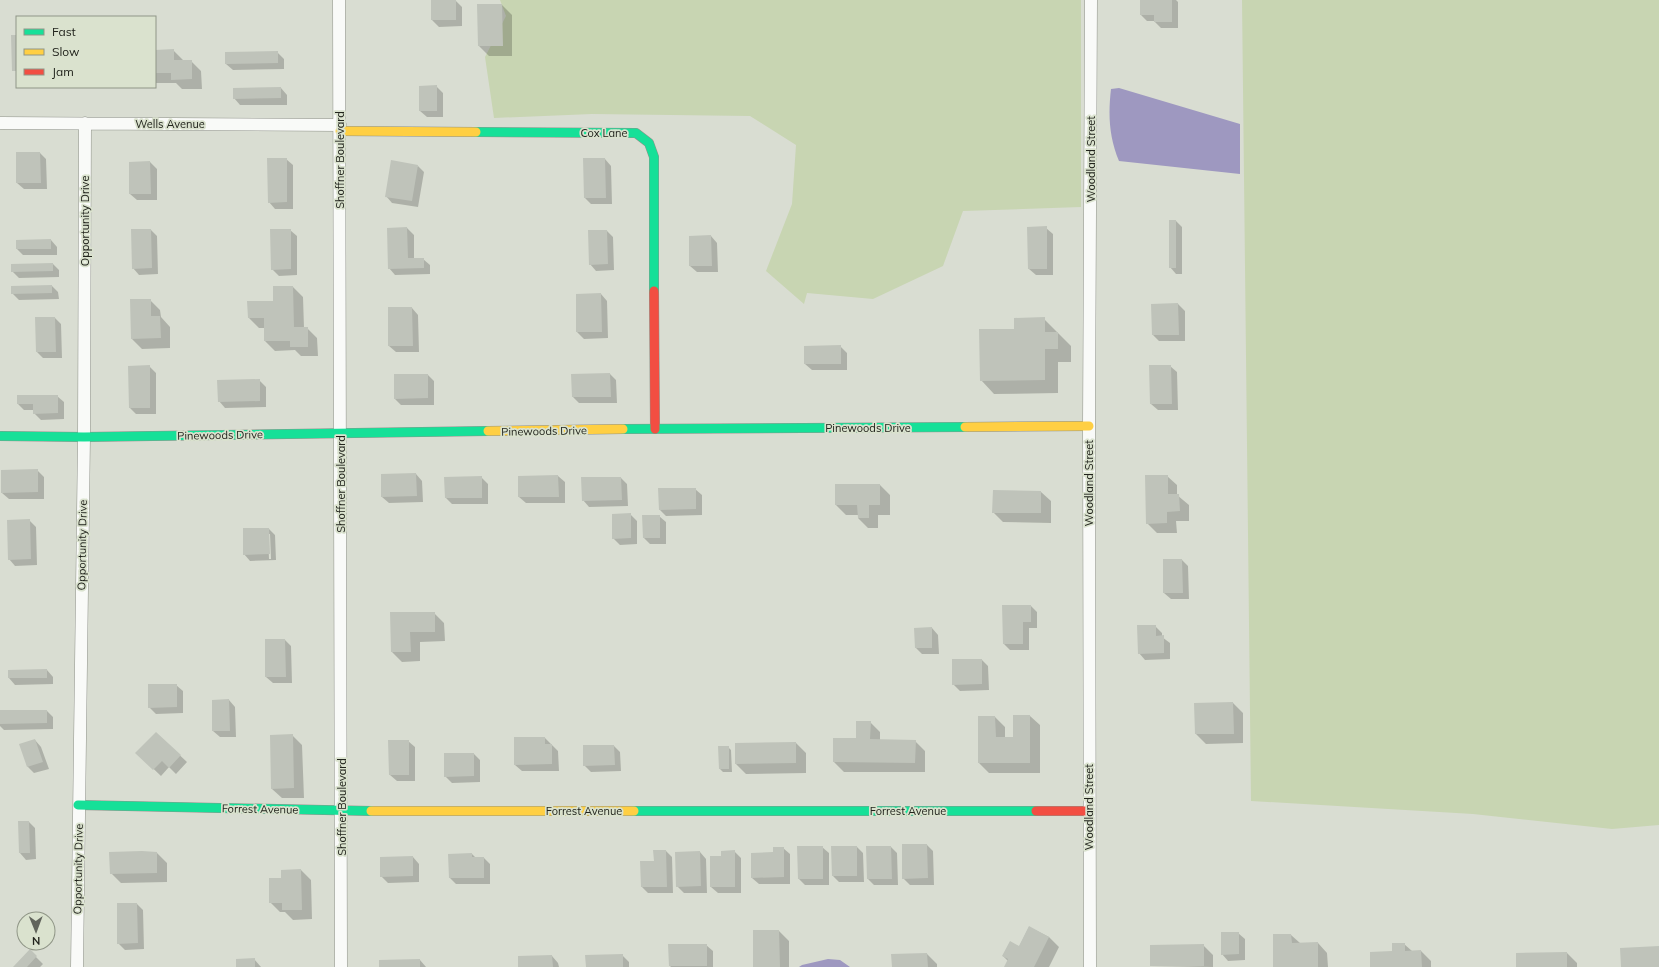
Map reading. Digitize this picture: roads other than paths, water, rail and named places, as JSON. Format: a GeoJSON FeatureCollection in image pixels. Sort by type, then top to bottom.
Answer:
{"type":"FeatureCollection","features":[{"type":"Feature","properties":{"kind":"street","name":"Shoffner Boulevard"},"geometry":{"type":"LineString","coordinates":[[339,0],[342,810],[341,967]]}},
{"type":"Feature","properties":{"kind":"street","name":"Woodland Street"},"geometry":{"type":"LineString","coordinates":[[1090,0],[1090,967]]}},
{"type":"Feature","properties":{"kind":"street","name":"Wells Avenue"},"geometry":{"type":"LineString","coordinates":[[0,123],[340,128]]}},
{"type":"Feature","properties":{"kind":"street","name":"Opportunity Drive"},"geometry":{"type":"LineString","coordinates":[[77,967],[84,437],[85,124]]}},
{"type":"Feature","properties":{"kind":"street","name":"Cox Lane"},"geometry":{"type":"LineString","coordinates":[[340,128],[636,133],[649,143],[654,157],[655,429]]}},
{"type":"Feature","properties":{"kind":"street","name":"Pinewoods Drive"},"geometry":{"type":"LineString","coordinates":[[0,436],[84,437],[655,429],[1089,426]]}},
{"type":"Feature","properties":{"kind":"street","name":"Forrest Avenue"},"geometry":{"type":"LineString","coordinates":[[78,805],[342,810],[1089,811]]}}]}
